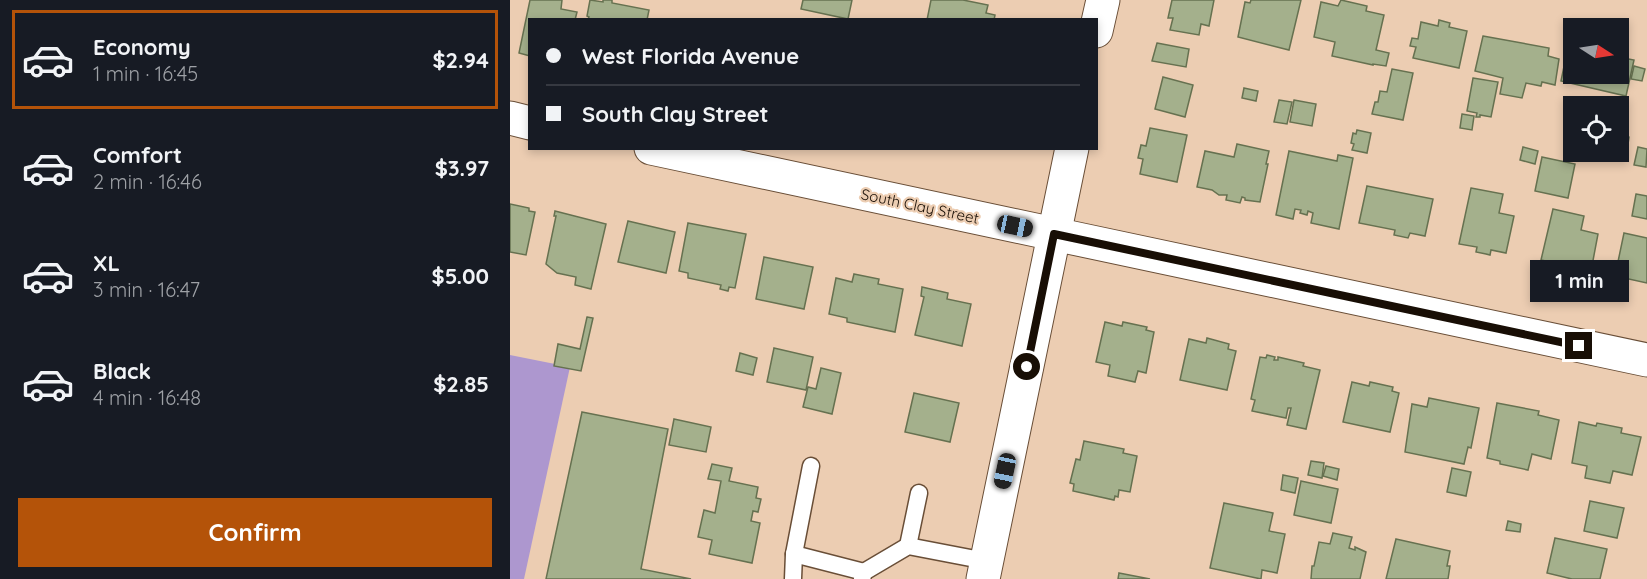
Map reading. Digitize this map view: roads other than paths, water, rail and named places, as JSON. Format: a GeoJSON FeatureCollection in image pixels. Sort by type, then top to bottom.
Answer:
{"type":"FeatureCollection","features":[{"type":"Feature","properties":{"kind":"street"},"geometry":{"type":"LineString","coordinates":[[1098,22],[1103,0]]}},
{"type":"Feature","properties":{"kind":"street"},"geometry":{"type":"LineString","coordinates":[[510,118],[528,122]]}},
{"type":"Feature","properties":{"kind":"street","name":"South Clay Street"},"geometry":{"type":"LineString","coordinates":[[660,150],[1647,360]]}},
{"type":"Feature","properties":{"kind":"street"},"geometry":{"type":"LineString","coordinates":[[984,570],[1072,150]]}},
{"type":"Feature","properties":{"kind":"lane"},"geometry":{"type":"LineString","coordinates":[[793,579],[795,554],[811,466]]}},
{"type":"Feature","properties":{"kind":"lane"},"geometry":{"type":"LineString","coordinates":[[795,554],[863,575],[908,546],[919,493]]}},
{"type":"Feature","properties":{"kind":"lane"},"geometry":{"type":"LineString","coordinates":[[908,546],[984,570]]}}]}
